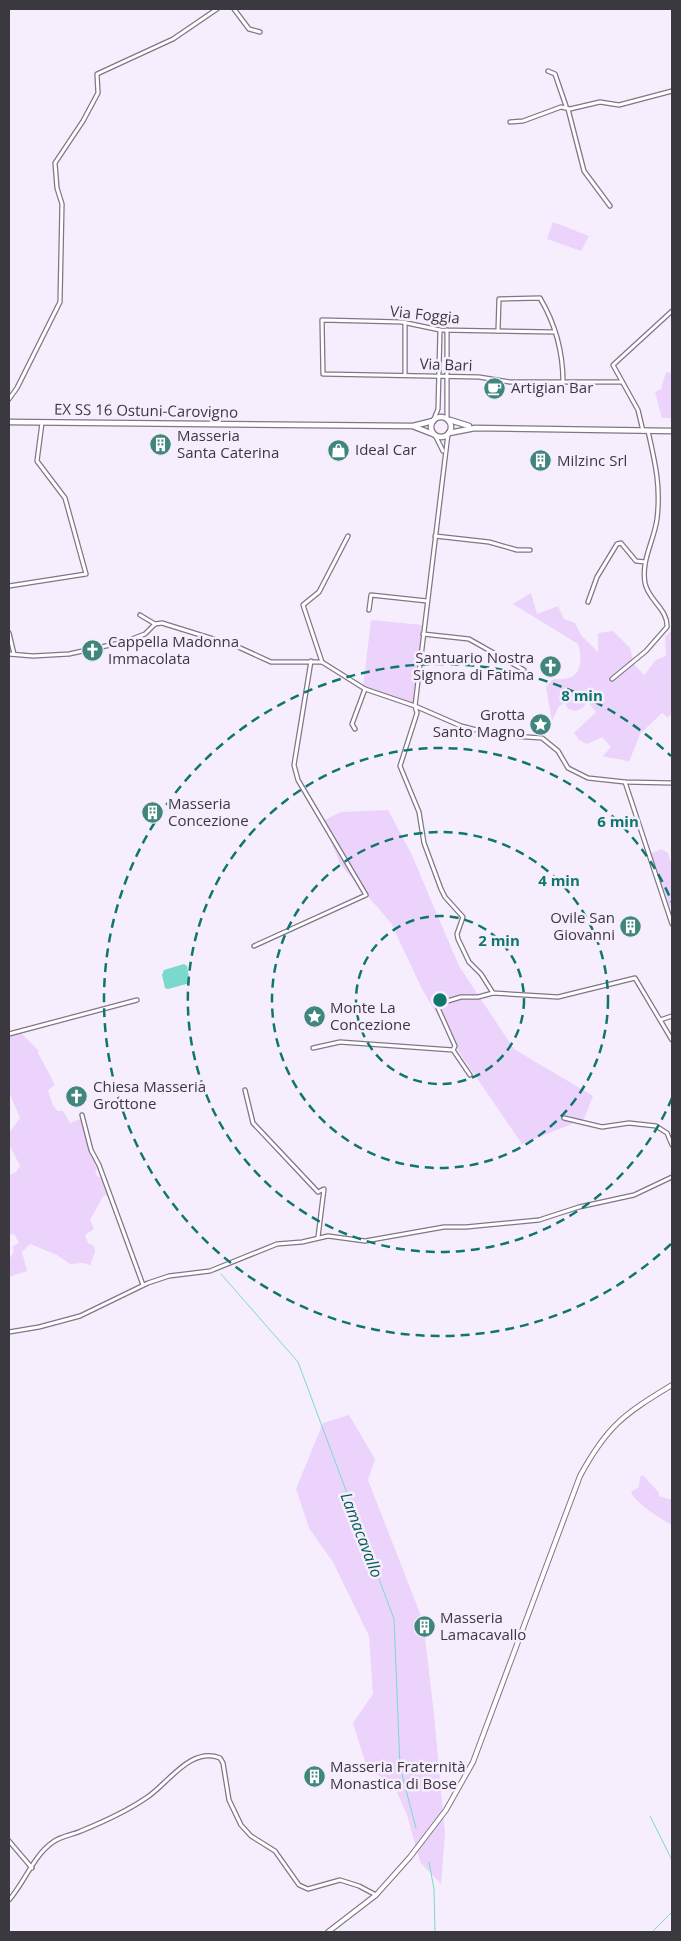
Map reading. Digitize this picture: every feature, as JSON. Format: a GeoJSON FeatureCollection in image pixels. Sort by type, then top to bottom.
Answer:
{"type":"FeatureCollection","features":[{"type":"Feature","properties":{"kind":"main road"},"geometry":{"type":"LineString","coordinates":[[413,426],[440,417],[475,428],[672,431]]}},
{"type":"Feature","properties":{"kind":"main road"},"geometry":{"type":"LineString","coordinates":[[448,419],[451,424],[449,434]]}},
{"type":"Feature","properties":{"kind":"main road"},"geometry":{"type":"LineString","coordinates":[[433,420],[431,426],[435,435]]}},
{"type":"Feature","properties":{"kind":"main road","name":"EX SS 16 Ostuni-Carovigno"},"geometry":{"type":"LineString","coordinates":[[9,422],[413,426]]}},
{"type":"Feature","properties":{"kind":"main road"},"geometry":{"type":"LineString","coordinates":[[413,426],[442,437],[475,428]]}},
{"type":"Feature","properties":{"kind":"street"},"geometry":{"type":"LineString","coordinates":[[9,399],[21,380],[60,302],[62,204],[58,190],[56,163],[83,121],[98,93],[97,74],[172,39],[217,9]]}},
{"type":"Feature","properties":{"kind":"street"},"geometry":{"type":"LineString","coordinates":[[234,9],[249,29],[260,32]]}},
{"type":"Feature","properties":{"kind":"street"},"geometry":{"type":"LineString","coordinates":[[548,71],[555,74],[567,107],[584,171],[610,206]]}},
{"type":"Feature","properties":{"kind":"street"},"geometry":{"type":"LineString","coordinates":[[510,122],[523,121],[567,107],[600,102],[619,105],[672,91]]}},
{"type":"Feature","properties":{"kind":"street"},"geometry":{"type":"LineString","coordinates":[[498,331],[499,299],[540,298],[563,356],[563,382]]}},
{"type":"Feature","properties":{"kind":"street"},"geometry":{"type":"LineString","coordinates":[[612,679],[646,651],[667,627],[665,616],[649,594],[645,585],[645,562],[657,520],[659,484],[656,461],[638,410],[613,365],[672,311]]}},
{"type":"Feature","properties":{"kind":"street","name":"Via Foggia"},"geometry":{"type":"LineString","coordinates":[[322,320],[406,323],[440,330],[555,332]]}},
{"type":"Feature","properties":{"kind":"street","name":"Via Bari"},"geometry":{"type":"LineString","coordinates":[[322,320],[323,374],[479,377],[510,382],[622,382]]}},
{"type":"Feature","properties":{"kind":"street"},"geometry":{"type":"LineString","coordinates":[[405,375],[406,323]]}},
{"type":"Feature","properties":{"kind":"street"},"geometry":{"type":"LineString","coordinates":[[433,420],[438,409],[440,330]]}},
{"type":"Feature","properties":{"kind":"street"},"geometry":{"type":"LineString","coordinates":[[447,330],[446,376],[448,419]]}},
{"type":"Feature","properties":{"kind":"street"},"geometry":{"type":"LineString","coordinates":[[9,586],[86,574],[65,498],[37,461],[43,422]]}},
{"type":"Feature","properties":{"kind":"street"},"geometry":{"type":"LineString","coordinates":[[449,434],[444,454],[427,601],[415,706],[416,720],[401,769],[419,812],[424,843],[441,889],[445,897],[463,917],[457,934],[458,939],[469,962],[481,974],[492,993]]}},
{"type":"Feature","properties":{"kind":"street"},"geometry":{"type":"LineString","coordinates":[[435,435],[444,454]]}},
{"type":"Feature","properties":{"kind":"street"},"geometry":{"type":"LineString","coordinates":[[322,662],[303,605],[319,592],[348,536]]}},
{"type":"Feature","properties":{"kind":"street"},"geometry":{"type":"LineString","coordinates":[[435,536],[489,542],[517,550],[530,550]]}},
{"type":"Feature","properties":{"kind":"street"},"geometry":{"type":"LineString","coordinates":[[588,602],[597,577],[617,544],[621,543],[636,562],[645,562]]}},
{"type":"Feature","properties":{"kind":"street"},"geometry":{"type":"LineString","coordinates":[[369,610],[371,594],[427,601]]}},
{"type":"Feature","properties":{"kind":"street"},"geometry":{"type":"LineString","coordinates":[[140,615],[155,624]]}},
{"type":"Feature","properties":{"kind":"street"},"geometry":{"type":"LineString","coordinates":[[9,654],[33,656],[69,654],[103,647],[145,634],[155,624],[162,623],[236,646],[271,662],[322,662],[365,689],[415,706],[461,726],[496,735],[542,738],[558,751],[568,768],[588,778],[625,782],[672,783]]}},
{"type":"Feature","properties":{"kind":"street"},"geometry":{"type":"LineString","coordinates":[[9,633],[14,654]]}},
{"type":"Feature","properties":{"kind":"street"},"geometry":{"type":"LineString","coordinates":[[424,634],[469,639],[524,670]]}},
{"type":"Feature","properties":{"kind":"street"},"geometry":{"type":"LineString","coordinates":[[254,946],[366,895],[298,780],[294,765],[311,661]]}},
{"type":"Feature","properties":{"kind":"street"},"geometry":{"type":"LineString","coordinates":[[355,729],[352,724],[365,689]]}},
{"type":"Feature","properties":{"kind":"street"},"geometry":{"type":"LineString","coordinates":[[625,782],[672,924]]}},
{"type":"Feature","properties":{"kind":"street"},"geometry":{"type":"LineString","coordinates":[[470,1074],[454,1050],[455,1046],[441,1019],[438,1005],[461,997],[487,996],[492,993],[558,997],[635,978],[672,1040]]}},
{"type":"Feature","properties":{"kind":"street"},"geometry":{"type":"LineString","coordinates":[[9,1034],[137,1000]]}},
{"type":"Feature","properties":{"kind":"street"},"geometry":{"type":"LineString","coordinates":[[659,1020],[672,1016]]}},
{"type":"Feature","properties":{"kind":"street"},"geometry":{"type":"LineString","coordinates":[[313,1048],[340,1042],[454,1050]]}},
{"type":"Feature","properties":{"kind":"street"},"geometry":{"type":"LineString","coordinates":[[245,1090],[253,1123],[318,1192],[324,1189],[318,1237]]}},
{"type":"Feature","properties":{"kind":"street"},"geometry":{"type":"LineString","coordinates":[[82,1115],[91,1150],[99,1165],[143,1285]]}},
{"type":"Feature","properties":{"kind":"street"},"geometry":{"type":"LineString","coordinates":[[564,1118],[602,1128],[629,1123],[656,1126],[667,1133],[672,1145]]}},
{"type":"Feature","properties":{"kind":"street"},"geometry":{"type":"LineString","coordinates":[[9,1332],[39,1327],[80,1316],[143,1285],[168,1276],[210,1271],[277,1244],[302,1242],[318,1237],[365,1241],[444,1226],[466,1228],[539,1220],[579,1206],[634,1195],[672,1177]]}},
{"type":"Feature","properties":{"kind":"street"},"geometry":{"type":"LineString","coordinates":[[328,1932],[376,1895],[410,1857],[446,1810],[472,1762],[580,1476],[595,1449],[609,1430],[633,1409],[672,1385]]}},
{"type":"Feature","properties":{"kind":"street"},"geometry":{"type":"LineString","coordinates":[[9,1900],[42,1851],[54,1841],[88,1828],[141,1801],[180,1768],[206,1755],[220,1758],[223,1763],[229,1800],[241,1825],[251,1836],[275,1851],[299,1885],[308,1889],[332,1880],[340,1880],[359,1886],[376,1895]]}},
{"type":"Feature","properties":{"kind":"street"},"geometry":{"type":"LineString","coordinates":[[9,1841],[32,1868]]}},
{"type":"Feature","properties":{"kind":"shaded area"},"geometry":{"type":"Polygon","coordinates":[[[553,222],[589,236],[581,251],[547,239],[553,222]]]}},
{"type":"Feature","properties":{"kind":"shaded area"},"geometry":{"type":"Polygon","coordinates":[[[666,372],[672,373],[672,418],[662,418],[655,392],[661,389],[666,372]]]}},
{"type":"Feature","properties":{"kind":"shaded area"},"geometry":{"type":"Polygon","coordinates":[[[531,593],[537,614],[558,606],[564,619],[575,623],[581,635],[598,652],[598,633],[613,631],[630,648],[633,659],[631,661],[644,675],[656,660],[666,656],[665,637],[672,630],[672,712],[668,718],[662,713],[640,734],[629,762],[603,756],[611,747],[602,737],[587,744],[579,740],[574,733],[596,712],[587,701],[584,707],[576,711],[568,709],[565,703],[559,706],[552,721],[546,687],[552,680],[573,676],[579,669],[580,654],[578,644],[513,604],[531,593]]]}},
{"type":"Feature","properties":{"kind":"shaded area"},"geometry":{"type":"Polygon","coordinates":[[[371,620],[423,625],[415,706],[363,687],[371,620]]]}},
{"type":"Feature","properties":{"kind":"shaded area"},"geometry":{"type":"Polygon","coordinates":[[[388,810],[411,853],[459,966],[514,1049],[593,1096],[584,1119],[522,1144],[461,1055],[422,989],[391,923],[340,864],[323,821],[341,812],[388,810]]]}},
{"type":"Feature","properties":{"kind":"shaded area"},"geometry":{"type":"Polygon","coordinates":[[[661,849],[668,853],[672,866],[672,904],[669,907],[658,882],[650,854],[661,849]]]}},
{"type":"Feature","properties":{"kind":"shaded area"},"geometry":{"type":"Polygon","coordinates":[[[184,964],[187,966],[190,983],[168,989],[165,988],[162,975],[164,970],[184,964]]]}},
{"type":"Feature","properties":{"kind":"shaded area"},"geometry":{"type":"Polygon","coordinates":[[[20,1032],[39,1051],[38,1053],[55,1085],[48,1090],[53,1106],[58,1111],[63,1111],[70,1123],[80,1119],[97,1170],[95,1171],[97,1176],[103,1179],[108,1196],[104,1195],[90,1220],[94,1229],[85,1235],[88,1243],[94,1246],[95,1252],[90,1265],[83,1263],[70,1264],[57,1255],[30,1244],[22,1252],[27,1271],[9,1277],[9,1260],[14,1251],[12,1247],[19,1243],[14,1234],[11,1235],[9,1231],[9,1175],[16,1172],[20,1166],[9,1144],[9,1133],[20,1118],[9,1092],[9,1035],[20,1032]]]}},
{"type":"Feature","properties":{"kind":"shaded area"},"geometry":{"type":"Polygon","coordinates":[[[349,1415],[375,1459],[368,1480],[423,1621],[445,1834],[441,1884],[420,1862],[407,1815],[392,1781],[368,1771],[353,1723],[373,1694],[369,1636],[333,1562],[309,1528],[296,1489],[323,1423],[349,1415]]]}},
{"type":"Feature","properties":{"kind":"shaded area"},"geometry":{"type":"Polygon","coordinates":[[[643,1475],[659,1493],[659,1496],[672,1500],[672,1525],[649,1510],[633,1496],[631,1492],[639,1487],[640,1477],[643,1475]]]}},
{"type":"Feature","properties":{"kind":"waterway","name":"Lamacavallo"},"geometry":{"type":"LineString","coordinates":[[221,1274],[298,1362],[394,1619],[400,1767],[416,1828]]}},
{"type":"Feature","properties":{"kind":"waterway"},"geometry":{"type":"LineString","coordinates":[[650,1816],[672,1860]]}},
{"type":"Feature","properties":{"kind":"waterway"},"geometry":{"type":"LineString","coordinates":[[429,1862],[434,1889],[435,1932]]}},
{"type":"Feature","properties":{"kind":"waterway"},"geometry":{"type":"LineString","coordinates":[[652,1932],[672,1912]]}},
{"type":"Feature","properties":{"kind":"place","name":"Artigian Bar"},"geometry":{"type":"Point","coordinates":[495,388]}},
{"type":"Feature","properties":{"kind":"place","name":"Masseria Santa Caterina"},"geometry":{"type":"Point","coordinates":[161,445]}},
{"type":"Feature","properties":{"kind":"place","name":"Ideal Car"},"geometry":{"type":"Point","coordinates":[339,450]}},
{"type":"Feature","properties":{"kind":"place","name":"Milzinc Srl"},"geometry":{"type":"Point","coordinates":[541,461]}},
{"type":"Feature","properties":{"kind":"place","name":"Cappella Madonna Immacolata"},"geometry":{"type":"Point","coordinates":[92,651]}},
{"type":"Feature","properties":{"kind":"place","name":"Santuario Nostra Signora di Fatima"},"geometry":{"type":"Point","coordinates":[550,667]}},
{"type":"Feature","properties":{"kind":"place","name":"Grotta Santo Magno"},"geometry":{"type":"Point","coordinates":[541,724]}},
{"type":"Feature","properties":{"kind":"place","name":"Masseria Concezione"},"geometry":{"type":"Point","coordinates":[152,813]}},
{"type":"Feature","properties":{"kind":"place","name":"Ovile San Giovanni"},"geometry":{"type":"Point","coordinates":[631,927]}},
{"type":"Feature","properties":{"kind":"place","name":"Monte La Concezione"},"geometry":{"type":"Point","coordinates":[314,1017]}},
{"type":"Feature","properties":{"kind":"place","name":"Chiesa Masseria Grottone"},"geometry":{"type":"Point","coordinates":[77,1096]}},
{"type":"Feature","properties":{"kind":"place","name":"Masseria Lamacavallo"},"geometry":{"type":"Point","coordinates":[424,1627]}},
{"type":"Feature","properties":{"kind":"place","name":"Masseria Fraternità Monastica di Bose"},"geometry":{"type":"Point","coordinates":[314,1776]}}]}
